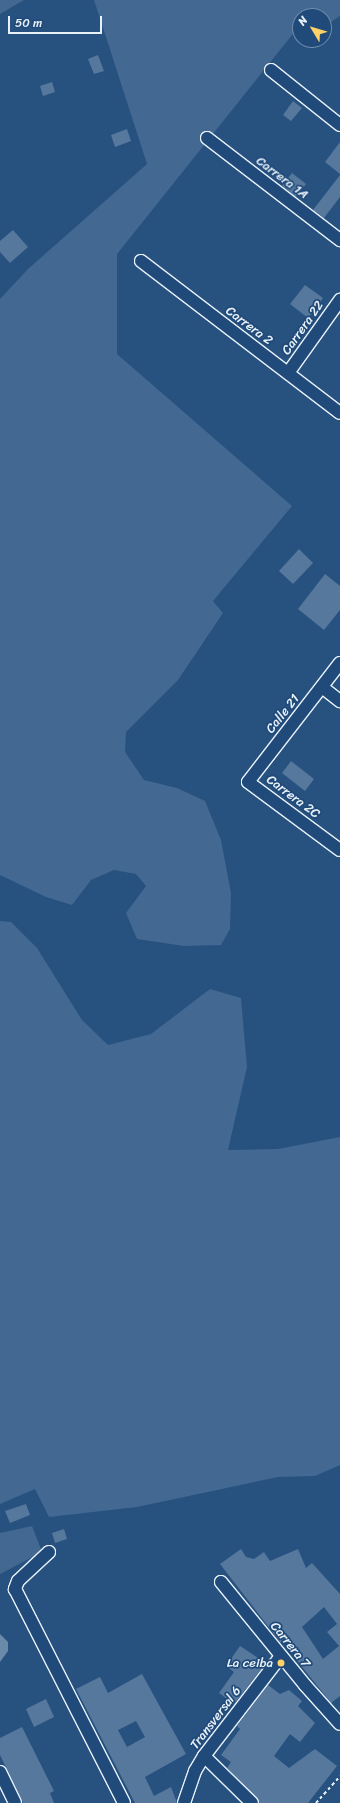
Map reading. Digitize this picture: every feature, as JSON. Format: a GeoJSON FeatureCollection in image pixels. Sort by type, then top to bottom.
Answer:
{"type":"FeatureCollection","features":[{"type":"Feature","properties":{"kind":"street"},"geometry":{"type":"LineString","coordinates":[[271,70],[340,125]]}},
{"type":"Feature","properties":{"kind":"street","name":"Carrera 1A"},"geometry":{"type":"LineString","coordinates":[[207,138],[340,240]]}},
{"type":"Feature","properties":{"kind":"street","name":"Carrera 2"},"geometry":{"type":"LineString","coordinates":[[141,261],[340,413]]}},
{"type":"Feature","properties":{"kind":"street","name":"Carrera 22"},"geometry":{"type":"LineString","coordinates":[[288,373],[340,300]]}},
{"type":"Feature","properties":{"kind":"street","name":"Calle 21"},"geometry":{"type":"LineString","coordinates":[[248,782],[340,663]]}},
{"type":"Feature","properties":{"kind":"street"},"geometry":{"type":"LineString","coordinates":[[322,687],[340,701]]}},
{"type":"Feature","properties":{"kind":"street","name":"Carrera 2C"},"geometry":{"type":"LineString","coordinates":[[248,782],[340,850]]}},
{"type":"Feature","properties":{"kind":"street"},"geometry":{"type":"LineString","coordinates":[[49,1552],[18,1581],[15,1589],[124,1803]]}},
{"type":"Feature","properties":{"kind":"street","name":"Carrera 7"},"geometry":{"type":"LineString","coordinates":[[221,1582],[281,1656],[340,1724]]}},
{"type":"Feature","properties":{"kind":"street","name":"Transversal 6"},"geometry":{"type":"LineString","coordinates":[[184,1803],[195,1771],[204,1756],[281,1656]]}},
{"type":"Feature","properties":{"kind":"street"},"geometry":{"type":"LineString","coordinates":[[204,1756],[252,1803]]}},
{"type":"Feature","properties":{"kind":"street"},"geometry":{"type":"LineString","coordinates":[[0,1772],[15,1803]]}},
{"type":"Feature","properties":{"kind":"path"},"geometry":{"type":"LineString","coordinates":[[316,1803],[340,1776]]}},
{"type":"Feature","properties":{"kind":"shaded area"},"geometry":{"type":"Polygon","coordinates":[[[0,0],[24,0],[0,14],[0,0]]]}},
{"type":"Feature","properties":{"kind":"shaded area"},"geometry":{"type":"Polygon","coordinates":[[[94,0],[340,0],[340,16],[332,21],[332,8],[292,8],[292,35],[117,254],[117,354],[292,506],[213,601],[223,613],[178,680],[126,732],[125,752],[144,780],[177,788],[205,801],[221,840],[231,893],[230,929],[221,945],[184,946],[137,939],[126,913],[146,886],[136,874],[114,870],[91,880],[72,905],[46,897],[0,875],[0,299],[28,269],[147,164],[94,0]]]}},
{"type":"Feature","properties":{"kind":"shaded area"},"geometry":{"type":"Polygon","coordinates":[[[0,921],[11,922],[37,948],[82,1020],[108,1045],[151,1034],[210,989],[241,998],[247,1067],[228,1150],[278,1149],[340,1137],[340,1465],[315,1476],[278,1477],[137,1507],[49,1517],[35,1489],[0,1504],[0,921]]]}},
{"type":"Feature","properties":{"kind":"shaded area"},"geometry":{"type":"Polygon","coordinates":[[[32,1526],[42,1552],[0,1574],[0,1533],[32,1526]]]}},
{"type":"Feature","properties":{"kind":"shaded area"},"geometry":{"type":"Polygon","coordinates":[[[0,1634],[8,1642],[8,1651],[0,1662],[0,1634]]]}},
{"type":"Feature","properties":{"kind":"building"},"geometry":{"type":"Polygon","coordinates":[[[98,55],[104,71],[94,74],[88,59],[98,55]]]}},
{"type":"Feature","properties":{"kind":"building"},"geometry":{"type":"Polygon","coordinates":[[[52,82],[55,92],[43,96],[40,86],[52,82]]]}},
{"type":"Feature","properties":{"kind":"building"},"geometry":{"type":"Polygon","coordinates":[[[293,101],[302,108],[291,121],[283,115],[293,101]]]}},
{"type":"Feature","properties":{"kind":"building"},"geometry":{"type":"Polygon","coordinates":[[[127,129],[131,141],[115,147],[111,135],[127,129]]]}},
{"type":"Feature","properties":{"kind":"building"},"geometry":{"type":"Polygon","coordinates":[[[340,142],[340,174],[325,162],[340,142]]]}},
{"type":"Feature","properties":{"kind":"building"},"geometry":{"type":"Polygon","coordinates":[[[292,173],[306,184],[296,197],[282,186],[292,173]]]}},
{"type":"Feature","properties":{"kind":"building"},"geometry":{"type":"Polygon","coordinates":[[[340,175],[340,197],[324,218],[313,210],[340,175]]]}},
{"type":"Feature","properties":{"kind":"building"},"geometry":{"type":"Polygon","coordinates":[[[13,230],[28,247],[10,263],[0,252],[0,241],[13,230]]]}},
{"type":"Feature","properties":{"kind":"building"},"geometry":{"type":"Polygon","coordinates":[[[305,285],[323,298],[308,318],[290,304],[305,285]]]}},
{"type":"Feature","properties":{"kind":"building"},"geometry":{"type":"Polygon","coordinates":[[[299,549],[313,563],[293,584],[279,571],[299,549]]]}},
{"type":"Feature","properties":{"kind":"building"},"geometry":{"type":"Polygon","coordinates":[[[325,574],[340,586],[340,610],[324,630],[298,609],[325,574]]]}},
{"type":"Feature","properties":{"kind":"building"},"geometry":{"type":"Polygon","coordinates":[[[291,761],[314,779],[305,791],[282,773],[291,761]]]}},
{"type":"Feature","properties":{"kind":"building"},"geometry":{"type":"Polygon","coordinates":[[[26,1504],[30,1515],[10,1523],[5,1511],[26,1504]]]}},
{"type":"Feature","properties":{"kind":"building"},"geometry":{"type":"Polygon","coordinates":[[[64,1529],[67,1539],[55,1543],[52,1533],[64,1529]]]}},
{"type":"Feature","properties":{"kind":"building"},"geometry":{"type":"Polygon","coordinates":[[[241,1549],[246,1557],[254,1559],[264,1552],[270,1561],[298,1549],[306,1568],[312,1563],[340,1594],[340,1696],[331,1703],[295,1658],[297,1657],[285,1641],[281,1643],[220,1564],[241,1549]],[[324,1607],[302,1627],[323,1659],[339,1646],[327,1632],[337,1624],[324,1607]]]}},
{"type":"Feature","properties":{"kind":"building"},"geometry":{"type":"Polygon","coordinates":[[[240,1646],[266,1663],[234,1704],[219,1693],[234,1672],[226,1666],[240,1646]]]}},
{"type":"Feature","properties":{"kind":"building"},"geometry":{"type":"Polygon","coordinates":[[[142,1674],[186,1754],[145,1777],[154,1796],[171,1787],[177,1803],[135,1803],[76,1689],[100,1677],[108,1693],[142,1674]],[[136,1721],[118,1730],[127,1747],[145,1737],[136,1721]]]}},
{"type":"Feature","properties":{"kind":"building"},"geometry":{"type":"Polygon","coordinates":[[[268,1685],[280,1694],[289,1690],[302,1701],[298,1706],[315,1723],[300,1742],[290,1734],[274,1756],[289,1768],[315,1749],[337,1766],[308,1803],[259,1803],[257,1798],[227,1768],[231,1762],[221,1755],[240,1729],[237,1726],[268,1685]]]}},
{"type":"Feature","properties":{"kind":"building"},"geometry":{"type":"Polygon","coordinates":[[[46,1699],[54,1717],[34,1727],[26,1709],[46,1699]]]}},
{"type":"Feature","properties":{"kind":"building"},"geometry":{"type":"Polygon","coordinates":[[[22,1727],[54,1791],[50,1793],[54,1803],[23,1803],[0,1755],[0,1738],[22,1727]]]}},
{"type":"Feature","properties":{"kind":"place","name":"La ceiba"},"geometry":{"type":"Point","coordinates":[281,1663]}}]}
